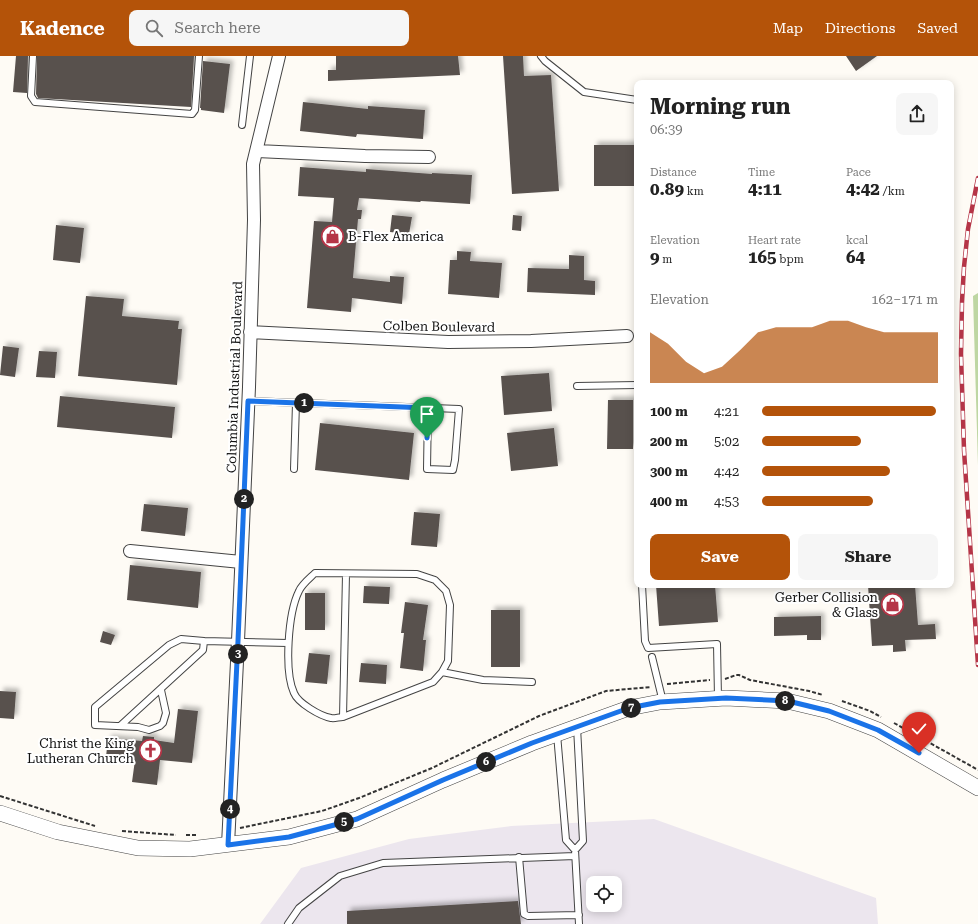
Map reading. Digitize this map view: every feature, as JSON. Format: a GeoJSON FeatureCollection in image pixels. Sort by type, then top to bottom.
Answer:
{"type":"FeatureCollection","features":[{"type":"Feature","properties":{"kind":"street","name":"Columbia Industrial Boulevard"},"geometry":{"type":"LineString","coordinates":[[228,845],[248,401],[254,220],[254,164],[279,56]]}},
{"type":"Feature","properties":{"kind":"street"},"geometry":{"type":"LineString","coordinates":[[257,151],[365,156],[429,157]]}},
{"type":"Feature","properties":{"kind":"street","name":"Colben Boulevard"},"geometry":{"type":"LineString","coordinates":[[250,332],[448,342],[531,341],[627,336]]}},
{"type":"Feature","properties":{"kind":"street"},"geometry":{"type":"LineString","coordinates":[[130,551],[241,562]]}},
{"type":"Feature","properties":{"kind":"street"},"geometry":{"type":"LineString","coordinates":[[0,813],[58,832],[138,848],[190,850],[289,837],[357,819],[532,743],[629,708],[663,702],[718,698],[788,701],[829,711],[878,730],[978,788]]}},
{"type":"Feature","properties":{"kind":"lane"},"geometry":{"type":"LineString","coordinates":[[33,56],[31,96],[35,102],[192,114],[195,110],[199,56]]}},
{"type":"Feature","properties":{"kind":"lane"},"geometry":{"type":"LineString","coordinates":[[242,124],[250,56]]}},
{"type":"Feature","properties":{"kind":"lane"},"geometry":{"type":"LineString","coordinates":[[541,56],[545,61],[584,92],[634,100]]}},
{"type":"Feature","properties":{"kind":"lane"},"geometry":{"type":"LineString","coordinates":[[577,386],[634,384]]}},
{"type":"Feature","properties":{"kind":"lane"},"geometry":{"type":"LineString","coordinates":[[248,401],[459,409],[453,470],[427,469],[428,408]]}},
{"type":"Feature","properties":{"kind":"lane"},"geometry":{"type":"LineString","coordinates":[[294,469],[296,403]]}},
{"type":"Feature","properties":{"kind":"lane"},"geometry":{"type":"LineString","coordinates":[[316,573],[346,574],[417,574],[435,580],[446,590],[450,605],[448,661],[442,672],[433,682],[343,717],[331,718],[307,708],[294,694],[290,679],[288,642],[294,603],[299,590],[316,573]]}},
{"type":"Feature","properties":{"kind":"lane"},"geometry":{"type":"LineString","coordinates":[[343,717],[346,574]]}},
{"type":"Feature","properties":{"kind":"lane"},"geometry":{"type":"LineString","coordinates":[[642,588],[645,641],[648,648],[717,644],[718,698]]}},
{"type":"Feature","properties":{"kind":"lane"},"geometry":{"type":"LineString","coordinates":[[161,690],[166,713],[164,723],[155,728],[149,730],[120,726],[95,725],[95,707],[169,644],[181,639],[204,641],[288,642]]}},
{"type":"Feature","properties":{"kind":"lane"},"geometry":{"type":"LineString","coordinates":[[120,726],[203,650],[204,641]]}},
{"type":"Feature","properties":{"kind":"lane"},"geometry":{"type":"LineString","coordinates":[[652,657],[663,702]]}},
{"type":"Feature","properties":{"kind":"lane"},"geometry":{"type":"LineString","coordinates":[[442,672],[483,680],[532,682]]}},
{"type":"Feature","properties":{"kind":"lane"},"geometry":{"type":"LineString","coordinates":[[288,924],[299,908],[340,876],[383,863],[575,853],[584,841],[577,727]]}},
{"type":"Feature","properties":{"kind":"lane"},"geometry":{"type":"LineString","coordinates":[[557,734],[566,840],[575,853],[579,924]]}},
{"type":"Feature","properties":{"kind":"lane"},"geometry":{"type":"LineString","coordinates":[[519,857],[524,914],[528,916],[579,915]]}},
{"type":"Feature","properties":{"kind":"path"},"geometry":{"type":"LineString","coordinates":[[727,679],[739,675],[750,680],[767,683]]}},
{"type":"Feature","properties":{"kind":"path"},"geometry":{"type":"LineString","coordinates":[[670,684],[710,680]]}},
{"type":"Feature","properties":{"kind":"path"},"geometry":{"type":"LineString","coordinates":[[258,825],[322,811],[359,798],[432,768],[539,716],[606,691],[651,687]]}},
{"type":"Feature","properties":{"kind":"path"},"geometry":{"type":"LineString","coordinates":[[850,704],[870,711],[883,718]]}},
{"type":"Feature","properties":{"kind":"path"},"geometry":{"type":"LineString","coordinates":[[889,721],[978,770]]}},
{"type":"Feature","properties":{"kind":"path"},"geometry":{"type":"LineString","coordinates":[[0,796],[96,826]]}},
{"type":"Feature","properties":{"kind":"path"},"geometry":{"type":"LineString","coordinates":[[118,831],[176,835]]}},
{"type":"Feature","properties":{"kind":"path"},"geometry":{"type":"LineString","coordinates":[[184,836],[198,834]]}},
{"type":"Feature","properties":{"kind":"shaded area"},"geometry":{"type":"Polygon","coordinates":[[[654,819],[876,898],[878,924],[260,924],[301,868],[409,839],[511,826],[654,819]]]}},
{"type":"Feature","properties":{"kind":"green space"},"geometry":{"type":"Polygon","coordinates":[[[978,293],[978,466],[973,296],[978,293]]]}},
{"type":"Feature","properties":{"kind":"building"},"geometry":{"type":"Polygon","coordinates":[[[16,56],[28,56],[27,93],[13,92],[16,56]]]}},
{"type":"Feature","properties":{"kind":"building"},"geometry":{"type":"Polygon","coordinates":[[[37,56],[194,56],[191,107],[38,98],[36,94],[37,56]]]}},
{"type":"Feature","properties":{"kind":"building"},"geometry":{"type":"Polygon","coordinates":[[[336,56],[458,56],[460,75],[328,81],[328,70],[336,70],[336,56]]]}},
{"type":"Feature","properties":{"kind":"building"},"geometry":{"type":"Polygon","coordinates":[[[503,56],[523,56],[524,76],[551,75],[559,191],[512,194],[503,56]]]}},
{"type":"Feature","properties":{"kind":"building"},"geometry":{"type":"Polygon","coordinates":[[[846,56],[877,56],[856,71],[846,56]]]}},
{"type":"Feature","properties":{"kind":"building"},"geometry":{"type":"Polygon","coordinates":[[[203,61],[230,64],[224,113],[201,110],[200,108],[203,61]]]}},
{"type":"Feature","properties":{"kind":"building"},"geometry":{"type":"Polygon","coordinates":[[[303,102],[368,109],[368,106],[425,110],[423,139],[357,134],[356,137],[300,131],[303,102]]]}},
{"type":"Feature","properties":{"kind":"building"},"geometry":{"type":"Polygon","coordinates":[[[594,145],[634,145],[634,186],[594,186],[594,145]]]}},
{"type":"Feature","properties":{"kind":"building"},"geometry":{"type":"Polygon","coordinates":[[[300,167],[366,172],[366,169],[432,174],[472,175],[470,204],[359,198],[357,210],[362,210],[361,219],[358,219],[353,278],[390,282],[390,276],[404,277],[402,304],[352,298],[351,312],[307,308],[314,221],[332,222],[334,198],[298,196],[300,167]]]}},
{"type":"Feature","properties":{"kind":"building"},"geometry":{"type":"Polygon","coordinates":[[[392,215],[412,217],[409,234],[390,232],[392,215]]]}},
{"type":"Feature","properties":{"kind":"building"},"geometry":{"type":"Polygon","coordinates":[[[513,215],[522,216],[521,231],[512,230],[513,215]]]}},
{"type":"Feature","properties":{"kind":"building"},"geometry":{"type":"Polygon","coordinates":[[[56,225],[84,228],[80,263],[53,260],[56,225]]]}},
{"type":"Feature","properties":{"kind":"building"},"geometry":{"type":"Polygon","coordinates":[[[457,251],[471,252],[470,261],[502,263],[499,298],[448,294],[450,260],[457,260],[457,251]]]}},
{"type":"Feature","properties":{"kind":"building"},"geometry":{"type":"Polygon","coordinates":[[[569,255],[584,256],[584,280],[595,281],[595,295],[527,292],[528,268],[569,269],[569,255]]]}},
{"type":"Feature","properties":{"kind":"building"},"geometry":{"type":"Polygon","coordinates":[[[86,296],[124,299],[122,316],[179,321],[178,329],[182,329],[177,385],[78,376],[86,296]]]}},
{"type":"Feature","properties":{"kind":"building"},"geometry":{"type":"Polygon","coordinates":[[[3,346],[19,348],[15,377],[0,375],[3,346]]]}},
{"type":"Feature","properties":{"kind":"building"},"geometry":{"type":"Polygon","coordinates":[[[39,351],[57,352],[55,378],[36,377],[39,351]]]}},
{"type":"Feature","properties":{"kind":"building"},"geometry":{"type":"Polygon","coordinates":[[[549,373],[552,411],[504,415],[501,376],[549,373]]]}},
{"type":"Feature","properties":{"kind":"building"},"geometry":{"type":"Polygon","coordinates":[[[60,396],[175,407],[172,438],[57,427],[60,396]]]}},
{"type":"Feature","properties":{"kind":"building"},"geometry":{"type":"Polygon","coordinates":[[[608,400],[633,400],[633,449],[607,449],[608,400]]]}},
{"type":"Feature","properties":{"kind":"building"},"geometry":{"type":"Polygon","coordinates":[[[320,423],[414,433],[409,480],[315,470],[320,423]]]}},
{"type":"Feature","properties":{"kind":"building"},"geometry":{"type":"Polygon","coordinates":[[[554,428],[558,466],[511,471],[507,433],[554,428]]]}},
{"type":"Feature","properties":{"kind":"building"},"geometry":{"type":"Polygon","coordinates":[[[144,504],[188,508],[185,536],[141,531],[144,504]]]}},
{"type":"Feature","properties":{"kind":"building"},"geometry":{"type":"Polygon","coordinates":[[[414,512],[440,514],[437,547],[411,545],[414,512]]]}},
{"type":"Feature","properties":{"kind":"building"},"geometry":{"type":"Polygon","coordinates":[[[130,565],[201,572],[198,608],[127,600],[130,565]]]}},
{"type":"Feature","properties":{"kind":"building"},"geometry":{"type":"Polygon","coordinates":[[[364,586],[390,587],[389,604],[363,603],[364,586]]]}},
{"type":"Feature","properties":{"kind":"building"},"geometry":{"type":"Polygon","coordinates":[[[656,588],[715,588],[718,622],[659,626],[656,588]]]}},
{"type":"Feature","properties":{"kind":"building","name":"Gerber Collision & Glass"},"geometry":{"type":"Polygon","coordinates":[[[868,588],[915,588],[918,625],[935,624],[936,639],[905,640],[906,651],[893,652],[893,645],[872,646],[868,588]]]}},
{"type":"Feature","properties":{"kind":"building"},"geometry":{"type":"Polygon","coordinates":[[[305,593],[325,593],[325,630],[305,630],[305,593]]]}},
{"type":"Feature","properties":{"kind":"building"},"geometry":{"type":"Polygon","coordinates":[[[405,602],[428,605],[423,640],[426,640],[423,671],[400,668],[404,633],[401,633],[405,602]]]}},
{"type":"Feature","properties":{"kind":"building"},"geometry":{"type":"Polygon","coordinates":[[[491,610],[520,610],[520,667],[491,667],[491,610]]]}},
{"type":"Feature","properties":{"kind":"building"},"geometry":{"type":"Polygon","coordinates":[[[821,616],[821,640],[807,640],[807,635],[774,636],[774,617],[821,616]]]}},
{"type":"Feature","properties":{"kind":"building"},"geometry":{"type":"Polygon","coordinates":[[[103,631],[115,635],[111,645],[100,642],[103,631]]]}},
{"type":"Feature","properties":{"kind":"building"},"geometry":{"type":"Polygon","coordinates":[[[309,653],[330,655],[327,684],[305,682],[309,653]]]}},
{"type":"Feature","properties":{"kind":"building"},"geometry":{"type":"Polygon","coordinates":[[[361,663],[387,665],[386,684],[359,682],[361,663]]]}},
{"type":"Feature","properties":{"kind":"building"},"geometry":{"type":"Polygon","coordinates":[[[0,691],[16,692],[14,719],[0,718],[0,691]]]}},
{"type":"Feature","properties":{"kind":"building","name":"Christ the King Lutheran Church"},"geometry":{"type":"Polygon","coordinates":[[[178,709],[198,711],[192,763],[160,760],[157,785],[132,782],[135,760],[106,757],[108,738],[142,741],[143,736],[154,737],[154,740],[174,743],[178,709]]]}},
{"type":"Feature","properties":{"kind":"building"},"geometry":{"type":"Polygon","coordinates":[[[518,901],[521,924],[347,924],[347,911],[518,901]]]}},
{"type":"Feature","properties":{"kind":"railway"},"geometry":{"type":"LineString","coordinates":[[978,178],[968,229],[964,267],[961,354],[964,450],[978,665]]}},
{"type":"Feature","properties":{"kind":"place","name":"B-Flex America"},"geometry":{"type":"Point","coordinates":[333,236]}},
{"type":"Feature","properties":{"kind":"place","name":"Gerber Collision & Glass"},"geometry":{"type":"Point","coordinates":[893,604]}},
{"type":"Feature","properties":{"kind":"place","name":"Christ the King Lutheran Church"},"geometry":{"type":"Point","coordinates":[150,750]}},
{"type":"Feature","properties":{"kind":"route"},"geometry":{"type":"LineString","coordinates":[[427,438],[428,408],[248,401],[228,845],[289,837],[357,819],[443,780],[532,743],[629,708],[660,702],[726,698],[788,701],[829,711],[878,730],[919,753]]}}]}
